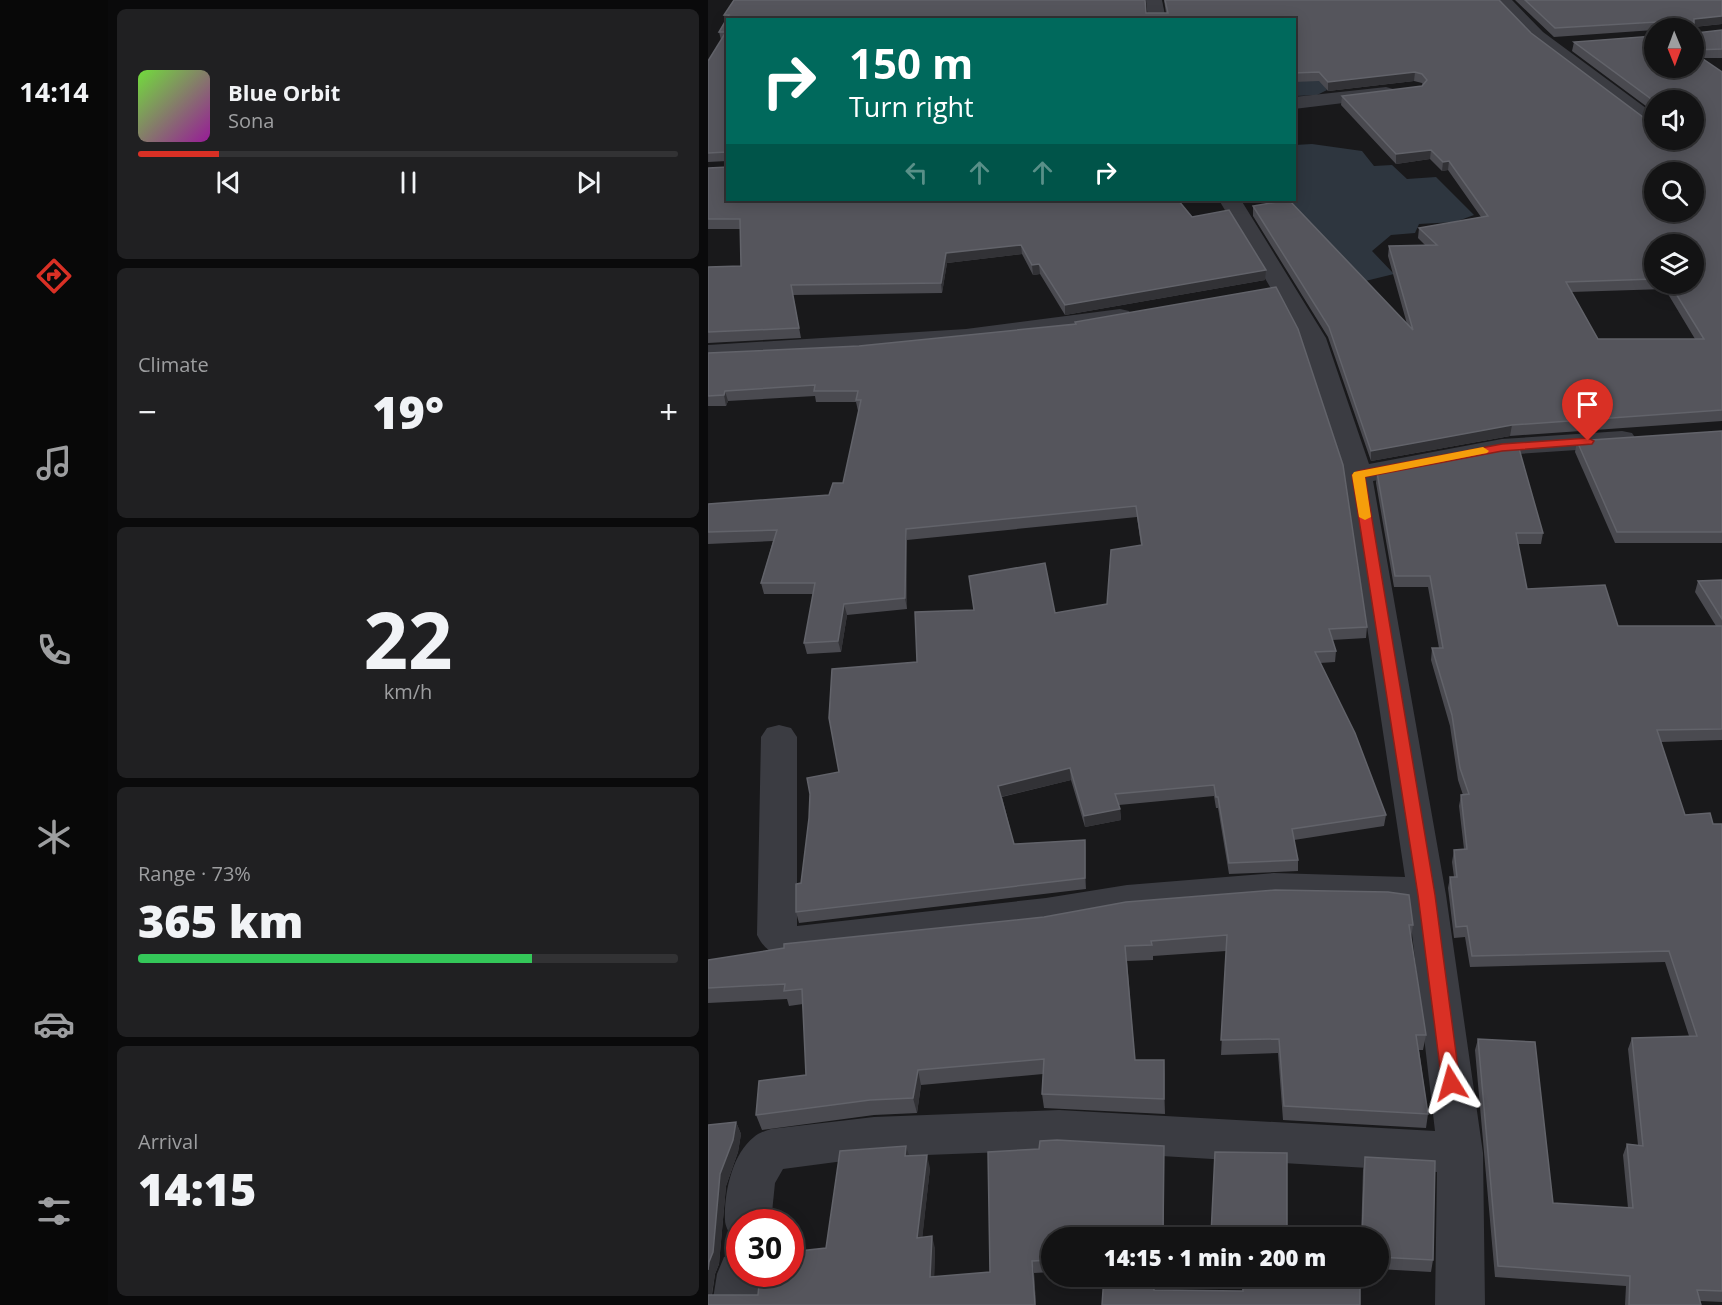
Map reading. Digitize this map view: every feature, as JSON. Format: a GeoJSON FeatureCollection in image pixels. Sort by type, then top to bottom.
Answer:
{"type":"FeatureCollection","features":[{"type":"Feature","properties":{"kind":"street"},"geometry":{"type":"LineString","coordinates":[[1154,0],[1157,18]]}},
{"type":"Feature","properties":{"kind":"street"},"geometry":{"type":"LineString","coordinates":[[1502,0],[1537,36],[1644,116]]}},
{"type":"Feature","properties":{"kind":"street"},"geometry":{"type":"LineString","coordinates":[[1549,45],[1573,43]]}},
{"type":"Feature","properties":{"kind":"street"},"geometry":{"type":"LineString","coordinates":[[1296,103],[1403,91]]}},
{"type":"Feature","properties":{"kind":"street"},"geometry":{"type":"LineString","coordinates":[[1230,201],[1273,289],[1313,338],[1358,475],[1426,895],[1460,1153],[1460,1305]]}},
{"type":"Feature","properties":{"kind":"street"},"geometry":{"type":"LineString","coordinates":[[708,353],[861,346],[1078,323],[1147,311]]}},
{"type":"Feature","properties":{"kind":"street"},"geometry":{"type":"LineString","coordinates":[[1358,475],[1502,447],[1650,437]]}},
{"type":"Feature","properties":{"kind":"street"},"geometry":{"type":"LineString","coordinates":[[779,737],[777,935],[783,941],[797,942],[1046,914],[1127,900],[1274,888],[1386,890],[1426,895]]}},
{"type":"Feature","properties":{"kind":"street"},"geometry":{"type":"LineString","coordinates":[[749,1209],[752,1183],[758,1164],[771,1150],[874,1137],[1059,1130],[1460,1153]]}},
{"type":"Feature","properties":{"kind":"street"},"geometry":{"type":"LineString","coordinates":[[737,1305],[739,1287]]}},
{"type":"Feature","properties":{"kind":"shaded area"},"geometry":{"type":"Polygon","coordinates":[[[1296,61],[1308,62],[1327,90],[1317,95],[1296,96],[1296,61]]]}},
{"type":"Feature","properties":{"kind":"shaded area"},"geometry":{"type":"Polygon","coordinates":[[[1312,144],[1362,151],[1374,166],[1392,165],[1407,179],[1436,177],[1474,215],[1455,222],[1419,224],[1415,233],[1391,235],[1372,251],[1394,274],[1349,285],[1335,249],[1287,201],[1296,201],[1296,145],[1312,144]]]}},
{"type":"Feature","properties":{"kind":"building"},"geometry":{"type":"Polygon","coordinates":[[[734,0],[1145,0],[1146,13],[1168,13],[1165,0],[1499,0],[1531,33],[1644,118],[1644,150],[1704,150],[1704,90],[1644,90],[1644,94],[1574,42],[1644,37],[1644,78],[1704,78],[1704,60],[1722,72],[1722,410],[1512,425],[1371,451],[1329,327],[1253,206],[1290,201],[1413,330],[1389,246],[1437,245],[1419,228],[1488,216],[1449,161],[1443,162],[1431,150],[1396,154],[1342,96],[1422,86],[1427,80],[1422,74],[1415,72],[1328,82],[1319,72],[1296,73],[1296,18],[727,18],[729,15],[724,15],[734,0]],[[1644,234],[1644,279],[1566,282],[1598,339],[1704,339],[1676,294],[1704,294],[1704,234],[1644,234]]]}},
{"type":"Feature","properties":{"kind":"building"},"geometry":{"type":"Polygon","coordinates":[[[1525,0],[1722,0],[1722,16],[1644,18],[1644,23],[1555,28],[1525,0]]]}},
{"type":"Feature","properties":{"kind":"building"},"geometry":{"type":"Polygon","coordinates":[[[726,20],[726,32],[719,32],[726,20]]]}},
{"type":"Feature","properties":{"kind":"building"},"geometry":{"type":"Polygon","coordinates":[[[1722,30],[1722,49],[1704,50],[1704,32],[1722,30]]]}},
{"type":"Feature","properties":{"kind":"building"},"geometry":{"type":"Polygon","coordinates":[[[726,32],[726,152],[708,153],[708,61],[726,32]]]}},
{"type":"Feature","properties":{"kind":"building"},"geometry":{"type":"Polygon","coordinates":[[[726,167],[726,201],[1179,201],[1192,217],[1229,210],[1266,270],[1065,305],[1039,264],[1032,265],[1021,245],[946,253],[941,283],[791,285],[799,328],[708,332],[708,267],[741,266],[740,219],[708,219],[708,168],[726,167]]]}},
{"type":"Feature","properties":{"kind":"building"},"geometry":{"type":"Polygon","coordinates":[[[1276,287],[1298,329],[1343,465],[1367,627],[1329,629],[1336,651],[1315,652],[1355,733],[1386,815],[1292,829],[1298,860],[1229,863],[1214,785],[1115,794],[1120,809],[1084,816],[1070,768],[998,786],[1014,844],[1085,840],[1085,878],[796,912],[796,884],[801,883],[809,818],[810,794],[807,778],[839,772],[829,718],[832,669],[917,662],[915,612],[974,610],[969,576],[1045,563],[1055,613],[1107,604],[1111,550],[1142,545],[1136,506],[906,529],[905,598],[844,604],[838,641],[804,643],[815,583],[761,583],[777,530],[708,532],[708,504],[829,495],[833,483],[843,483],[861,400],[856,400],[858,391],[814,391],[815,385],[725,391],[724,395],[708,396],[708,353],[859,346],[1076,324],[1075,322],[1276,287]]]}},
{"type":"Feature","properties":{"kind":"building"},"geometry":{"type":"Polygon","coordinates":[[[1722,431],[1722,532],[1617,532],[1577,441],[1722,431]]]}},
{"type":"Feature","properties":{"kind":"building"},"geometry":{"type":"Polygon","coordinates":[[[1518,445],[1543,533],[1516,533],[1527,589],[1605,585],[1618,626],[1722,626],[1722,729],[1657,730],[1685,815],[1710,813],[1713,824],[1722,824],[1722,1291],[1697,1290],[1701,1305],[1629,1305],[1630,1276],[1498,1266],[1478,1039],[1535,1042],[1553,1203],[1633,1208],[1627,1144],[1643,1146],[1632,1038],[1697,1036],[1669,951],[1472,956],[1467,926],[1456,927],[1450,877],[1457,877],[1454,850],[1467,849],[1461,795],[1469,794],[1460,768],[1452,715],[1432,648],[1443,648],[1430,576],[1395,576],[1377,472],[1518,445]]]}},
{"type":"Feature","properties":{"kind":"building"},"geometry":{"type":"Polygon","coordinates":[[[1722,580],[1722,619],[1698,581],[1722,580]]]}},
{"type":"Feature","properties":{"kind":"building"},"geometry":{"type":"Polygon","coordinates":[[[1275,890],[1388,892],[1409,895],[1413,925],[1409,925],[1426,1035],[1416,1035],[1428,1114],[1284,1106],[1279,1039],[1221,1040],[1227,935],[1151,941],[1152,945],[1125,946],[1135,1060],[1164,1060],[1164,1099],[1042,1094],[1044,1059],[918,1070],[913,1098],[870,1100],[756,1115],[759,1081],[806,1075],[802,989],[784,991],[785,984],[708,988],[708,960],[784,948],[784,944],[1044,917],[1126,902],[1275,890]]]}},
{"type":"Feature","properties":{"kind":"building"},"geometry":{"type":"Polygon","coordinates":[[[736,1122],[733,1140],[720,1174],[713,1252],[708,1270],[708,1125],[736,1122]]]}},
{"type":"Feature","properties":{"kind":"building"},"geometry":{"type":"Polygon","coordinates":[[[1040,1141],[1164,1146],[1163,1227],[1041,1227],[1041,1261],[1032,1261],[1035,1305],[708,1305],[708,1295],[758,1295],[759,1287],[804,1287],[804,1250],[826,1248],[840,1151],[906,1146],[905,1156],[927,1155],[917,1238],[932,1236],[930,1277],[990,1272],[988,1152],[1039,1149],[1040,1141]]]}},
{"type":"Feature","properties":{"kind":"building"},"geometry":{"type":"Polygon","coordinates":[[[1215,1152],[1287,1153],[1287,1227],[1211,1227],[1215,1152]]]}},
{"type":"Feature","properties":{"kind":"building"},"geometry":{"type":"Polygon","coordinates":[[[1365,1157],[1435,1161],[1433,1260],[1389,1258],[1389,1227],[1362,1227],[1365,1157]]]}},
{"type":"Feature","properties":{"kind":"building"},"geometry":{"type":"Polygon","coordinates":[[[1103,1287],[1243,1291],[1243,1287],[1360,1287],[1360,1305],[1102,1305],[1103,1287]]]}},
{"type":"Feature","properties":{"kind":"slow traffic"},"geometry":{"type":"LineString","coordinates":[[1365,517],[1358,475],[1483,451]]}},
{"type":"Feature","properties":{"kind":"route"},"geometry":{"type":"LineString","coordinates":[[1451,1083],[1426,895],[1358,475],[1502,447],[1588,441]]}}]}
